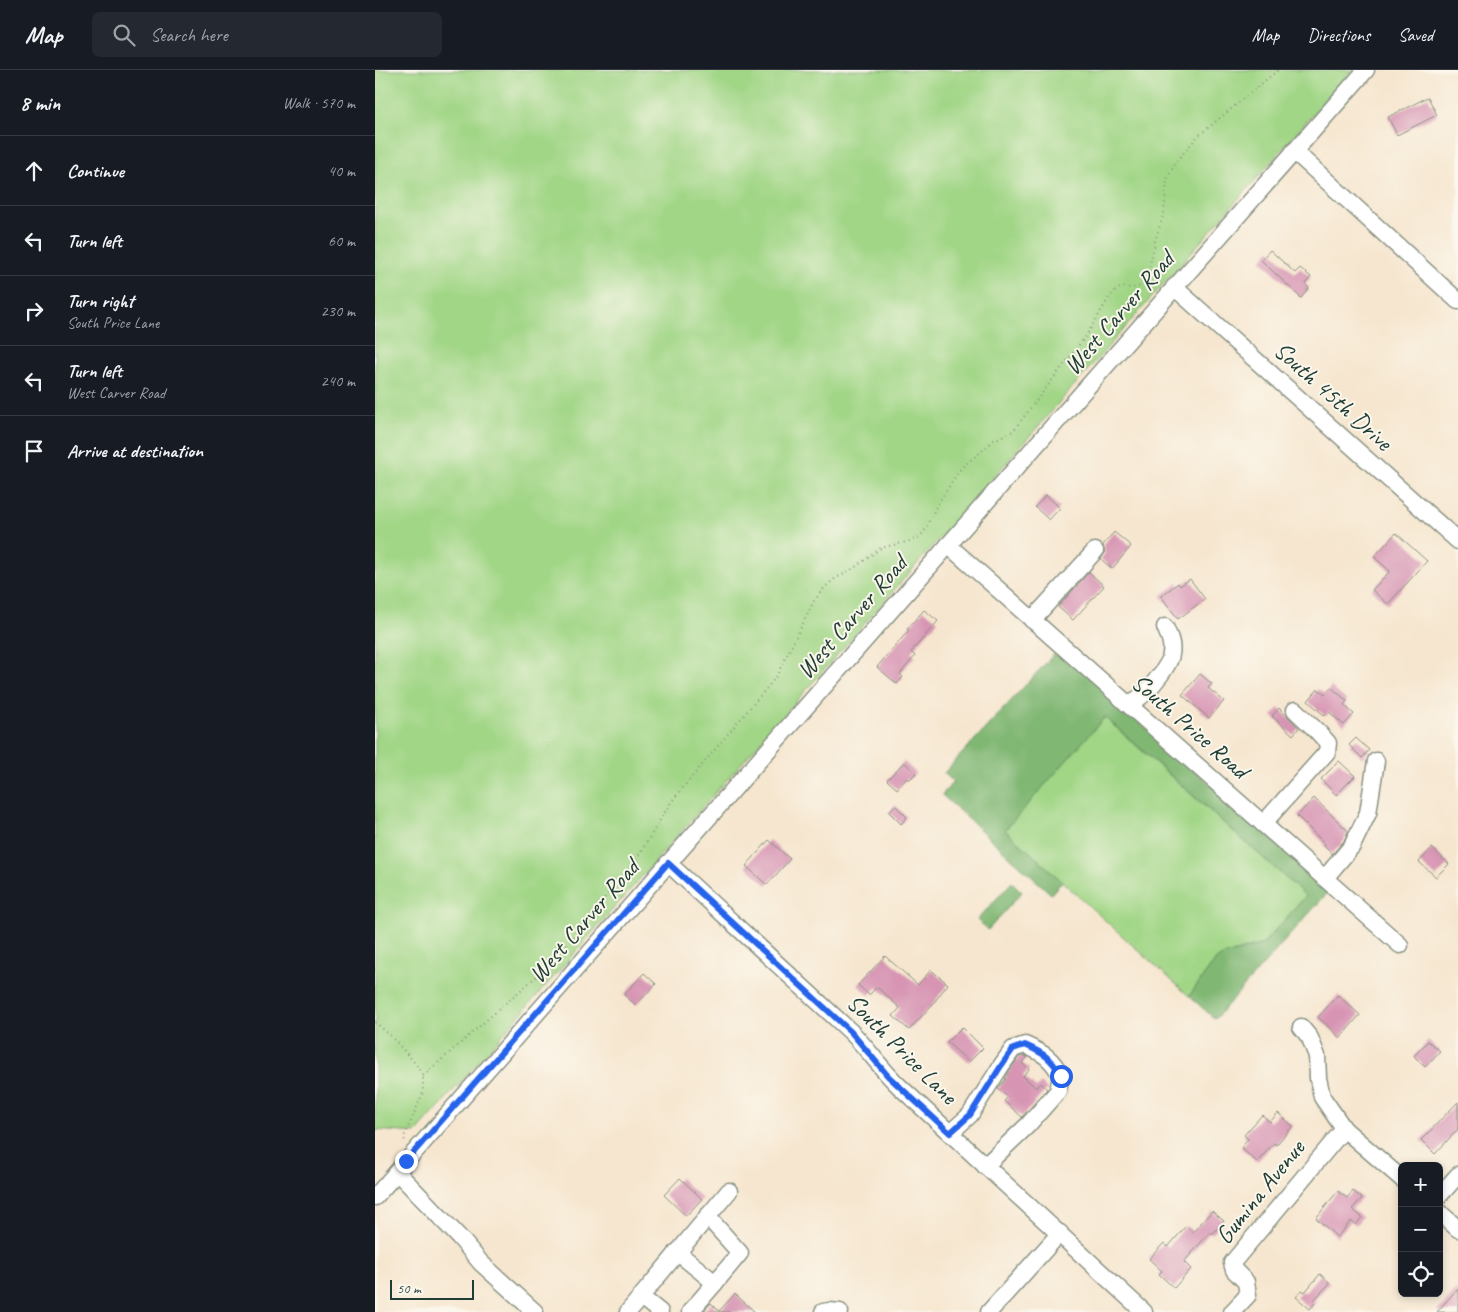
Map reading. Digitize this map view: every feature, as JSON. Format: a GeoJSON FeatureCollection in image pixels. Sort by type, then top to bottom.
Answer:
{"type":"FeatureCollection","features":[{"type":"Feature","properties":{"kind":"street","name":"West Carver Road"},"geometry":{"type":"LineString","coordinates":[[375,1197],[675,869],[948,545],[1366,70]]}},
{"type":"Feature","properties":{"kind":"street"},"geometry":{"type":"LineString","coordinates":[[1294,151],[1458,301]]}},
{"type":"Feature","properties":{"kind":"street","name":"South 45th Drive"},"geometry":{"type":"LineString","coordinates":[[1174,287],[1458,542]]}},
{"type":"Feature","properties":{"kind":"street","name":"South Price Road"},"geometry":{"type":"LineString","coordinates":[[948,545],[1400,944]]}},
{"type":"Feature","properties":{"kind":"street"},"geometry":{"type":"LineString","coordinates":[[1032,620],[1095,551]]}},
{"type":"Feature","properties":{"kind":"street"},"geometry":{"type":"LineString","coordinates":[[1126,703],[1135,700],[1143,694],[1164,670],[1171,656],[1171,642],[1165,627]]}},
{"type":"Feature","properties":{"kind":"street"},"geometry":{"type":"LineString","coordinates":[[1263,824],[1327,752],[1328,744],[1295,710]]}},
{"type":"Feature","properties":{"kind":"street"},"geometry":{"type":"LineString","coordinates":[[1325,878],[1352,846],[1368,813],[1376,761]]}},
{"type":"Feature","properties":{"kind":"street","name":"South Price Lane"},"geometry":{"type":"LineString","coordinates":[[675,869],[851,1032],[888,1076],[1144,1312]]}},
{"type":"Feature","properties":{"kind":"street"},"geometry":{"type":"LineString","coordinates":[[1301,1027],[1309,1038],[1317,1056],[1321,1097],[1344,1129],[1398,1176]]}},
{"type":"Feature","properties":{"kind":"street"},"geometry":{"type":"LineString","coordinates":[[950,1133],[970,1115],[1013,1049],[1025,1045],[1041,1052],[1055,1064],[1061,1076],[1058,1091],[1028,1125],[985,1166]]}},
{"type":"Feature","properties":{"kind":"street","name":"Gumina Avenue"},"geometry":{"type":"LineString","coordinates":[[1232,1312],[1248,1295],[1246,1282],[1235,1270],[1232,1263],[1344,1129]]}},
{"type":"Feature","properties":{"kind":"street"},"geometry":{"type":"LineString","coordinates":[[401,1167],[427,1203],[481,1263],[535,1312]]}},
{"type":"Feature","properties":{"kind":"street"},"geometry":{"type":"LineString","coordinates":[[1443,1192],[1458,1175]]}},
{"type":"Feature","properties":{"kind":"street"},"geometry":{"type":"LineString","coordinates":[[628,1312],[729,1191]]}},
{"type":"Feature","properties":{"kind":"street"},"geometry":{"type":"LineString","coordinates":[[690,1312],[740,1253],[707,1216]]}},
{"type":"Feature","properties":{"kind":"street"},"geometry":{"type":"LineString","coordinates":[[1443,1216],[1458,1229]]}},
{"type":"Feature","properties":{"kind":"street"},"geometry":{"type":"LineString","coordinates":[[989,1312],[1059,1233]]}},
{"type":"Feature","properties":{"kind":"street"},"geometry":{"type":"LineString","coordinates":[[677,1252],[715,1283]]}},
{"type":"Feature","properties":{"kind":"street"},"geometry":{"type":"LineString","coordinates":[[641,1296],[660,1312]]}},
{"type":"Feature","properties":{"kind":"street"},"geometry":{"type":"LineString","coordinates":[[823,1312],[841,1312]]}},
{"type":"Feature","properties":{"kind":"path"},"geometry":{"type":"LineString","coordinates":[[423,1076],[556,959],[636,860],[671,802],[776,676],[814,601],[825,587],[881,548],[918,538],[924,532],[937,505],[961,468],[994,440],[1013,431],[1086,336],[1115,290],[1122,287],[1133,288],[1141,286],[1147,279],[1163,213],[1167,179],[1175,163],[1197,136],[1278,70]]}},
{"type":"Feature","properties":{"kind":"path"},"geometry":{"type":"LineString","coordinates":[[375,1022],[391,1036],[415,1063],[423,1076],[423,1092],[404,1138],[401,1167]]}},
{"type":"Feature","properties":{"kind":"green space"},"geometry":{"type":"Polygon","coordinates":[[[375,70],[1352,70],[416,1133],[375,1130],[375,70]]]}},
{"type":"Feature","properties":{"kind":"green space"},"geometry":{"type":"Polygon","coordinates":[[[1058,650],[1330,890],[1215,1019],[1189,996],[1214,962],[1222,956],[1263,944],[1306,896],[1105,717],[1005,830],[1062,881],[1051,894],[942,795],[953,782],[944,773],[1058,650]]]}},
{"type":"Feature","properties":{"kind":"green space"},"geometry":{"type":"Polygon","coordinates":[[[1104,717],[1306,896],[1263,944],[1222,956],[1214,962],[1189,996],[1005,830],[1104,717]]]}},
{"type":"Feature","properties":{"kind":"green space"},"geometry":{"type":"Polygon","coordinates":[[[1012,882],[1022,892],[988,930],[977,920],[1012,882]]]}},
{"type":"Feature","properties":{"kind":"building"},"geometry":{"type":"Polygon","coordinates":[[[1428,97],[1437,115],[1397,135],[1388,117],[1428,97]]]}},
{"type":"Feature","properties":{"kind":"building"},"geometry":{"type":"Polygon","coordinates":[[[1270,250],[1295,273],[1300,268],[1311,277],[1305,284],[1309,288],[1301,298],[1261,260],[1270,250]]]}},
{"type":"Feature","properties":{"kind":"building"},"geometry":{"type":"Polygon","coordinates":[[[1046,495],[1060,508],[1049,520],[1035,507],[1046,495]]]}},
{"type":"Feature","properties":{"kind":"building"},"geometry":{"type":"Polygon","coordinates":[[[1114,532],[1131,546],[1112,569],[1101,559],[1105,553],[1103,545],[1114,532]]]}},
{"type":"Feature","properties":{"kind":"building"},"geometry":{"type":"Polygon","coordinates":[[[1396,533],[1427,561],[1388,604],[1372,590],[1390,571],[1374,557],[1396,533]]]}},
{"type":"Feature","properties":{"kind":"building"},"geometry":{"type":"Polygon","coordinates":[[[1089,572],[1104,586],[1073,620],[1058,607],[1089,572]]]}},
{"type":"Feature","properties":{"kind":"building"},"geometry":{"type":"Polygon","coordinates":[[[1190,579],[1205,599],[1178,619],[1161,596],[1178,583],[1180,586],[1190,579]]]}},
{"type":"Feature","properties":{"kind":"building"},"geometry":{"type":"Polygon","coordinates":[[[924,610],[938,621],[911,652],[915,656],[900,674],[903,677],[897,684],[877,667],[924,610]]]}},
{"type":"Feature","properties":{"kind":"building"},"geometry":{"type":"Polygon","coordinates":[[[1200,674],[1212,684],[1208,688],[1224,701],[1209,718],[1182,695],[1200,674]]]}},
{"type":"Feature","properties":{"kind":"building"},"geometry":{"type":"Polygon","coordinates":[[[1331,687],[1347,701],[1344,705],[1354,714],[1344,725],[1329,712],[1325,716],[1308,701],[1318,689],[1325,694],[1331,687]]]}},
{"type":"Feature","properties":{"kind":"building"},"geometry":{"type":"Polygon","coordinates":[[[1279,708],[1299,728],[1293,735],[1272,716],[1279,708]]]}},
{"type":"Feature","properties":{"kind":"building"},"geometry":{"type":"Polygon","coordinates":[[[1356,738],[1369,750],[1362,758],[1349,745],[1356,738]]]}},
{"type":"Feature","properties":{"kind":"building"},"geometry":{"type":"Polygon","coordinates":[[[1339,761],[1355,776],[1336,795],[1321,779],[1339,761]]]}},
{"type":"Feature","properties":{"kind":"building"},"geometry":{"type":"Polygon","coordinates":[[[904,762],[916,773],[909,780],[907,778],[897,789],[887,780],[904,762]]]}},
{"type":"Feature","properties":{"kind":"building"},"geometry":{"type":"Polygon","coordinates":[[[1314,798],[1348,831],[1344,841],[1332,854],[1324,846],[1325,844],[1297,816],[1314,798]]]}},
{"type":"Feature","properties":{"kind":"building"},"geometry":{"type":"Polygon","coordinates":[[[895,805],[907,817],[901,824],[889,812],[895,805]]]}},
{"type":"Feature","properties":{"kind":"building"},"geometry":{"type":"Polygon","coordinates":[[[769,840],[790,859],[767,885],[746,866],[769,840]]]}},
{"type":"Feature","properties":{"kind":"building"},"geometry":{"type":"Polygon","coordinates":[[[1432,848],[1449,864],[1436,877],[1419,862],[1432,848]]]}},
{"type":"Feature","properties":{"kind":"building"},"geometry":{"type":"Polygon","coordinates":[[[885,956],[918,985],[931,970],[948,984],[909,1030],[893,1016],[900,1008],[877,987],[869,995],[858,985],[885,956]]]}},
{"type":"Feature","properties":{"kind":"building"},"geometry":{"type":"Polygon","coordinates":[[[644,973],[656,984],[636,1005],[624,995],[644,973]]]}},
{"type":"Feature","properties":{"kind":"building"},"geometry":{"type":"Polygon","coordinates":[[[1338,995],[1360,1015],[1340,1038],[1318,1017],[1338,995]]]}},
{"type":"Feature","properties":{"kind":"building"},"geometry":{"type":"Polygon","coordinates":[[[962,1027],[983,1048],[969,1062],[947,1042],[962,1027]]]}},
{"type":"Feature","properties":{"kind":"building"},"geometry":{"type":"Polygon","coordinates":[[[1428,1041],[1440,1051],[1425,1067],[1414,1056],[1428,1041]]]}},
{"type":"Feature","properties":{"kind":"building"},"geometry":{"type":"Polygon","coordinates":[[[1019,1057],[1028,1057],[1022,1063],[1029,1069],[1023,1076],[1036,1088],[1041,1083],[1047,1089],[1022,1117],[1004,1101],[1008,1097],[998,1089],[1019,1057]]]}},
{"type":"Feature","properties":{"kind":"building"},"geometry":{"type":"Polygon","coordinates":[[[1458,1102],[1458,1129],[1435,1154],[1421,1140],[1458,1102]]]}},
{"type":"Feature","properties":{"kind":"building"},"geometry":{"type":"Polygon","coordinates":[[[1278,1113],[1293,1126],[1257,1162],[1241,1148],[1248,1139],[1244,1135],[1262,1115],[1270,1122],[1278,1113]]]}},
{"type":"Feature","properties":{"kind":"building"},"geometry":{"type":"Polygon","coordinates":[[[680,1178],[702,1199],[686,1216],[664,1195],[680,1178]]]}},
{"type":"Feature","properties":{"kind":"building"},"geometry":{"type":"Polygon","coordinates":[[[1338,1191],[1347,1198],[1353,1191],[1362,1198],[1352,1209],[1362,1217],[1356,1225],[1351,1221],[1337,1237],[1316,1218],[1338,1191]]]}},
{"type":"Feature","properties":{"kind":"building"},"geometry":{"type":"Polygon","coordinates":[[[1212,1211],[1224,1221],[1212,1234],[1210,1232],[1184,1262],[1191,1269],[1174,1288],[1159,1274],[1162,1271],[1149,1259],[1164,1243],[1168,1247],[1186,1226],[1193,1232],[1212,1211]]]}},
{"type":"Feature","properties":{"kind":"building"},"geometry":{"type":"Polygon","coordinates":[[[1320,1274],[1330,1283],[1314,1300],[1316,1302],[1310,1309],[1296,1297],[1302,1290],[1305,1292],[1320,1274]]]}},
{"type":"Feature","properties":{"kind":"building"},"geometry":{"type":"Polygon","coordinates":[[[1458,1288],[1458,1312],[1437,1312],[1458,1288]]]}},
{"type":"Feature","properties":{"kind":"building"},"geometry":{"type":"Polygon","coordinates":[[[735,1294],[755,1312],[703,1312],[711,1303],[719,1311],[735,1294]]]}},
{"type":"Feature","properties":{"kind":"route"},"geometry":{"type":"LineString","coordinates":[[406,1161],[668,863],[851,1032],[888,1076],[950,1133],[970,1115],[1013,1049],[1025,1045],[1041,1052],[1055,1064],[1061,1076]]}}]}
